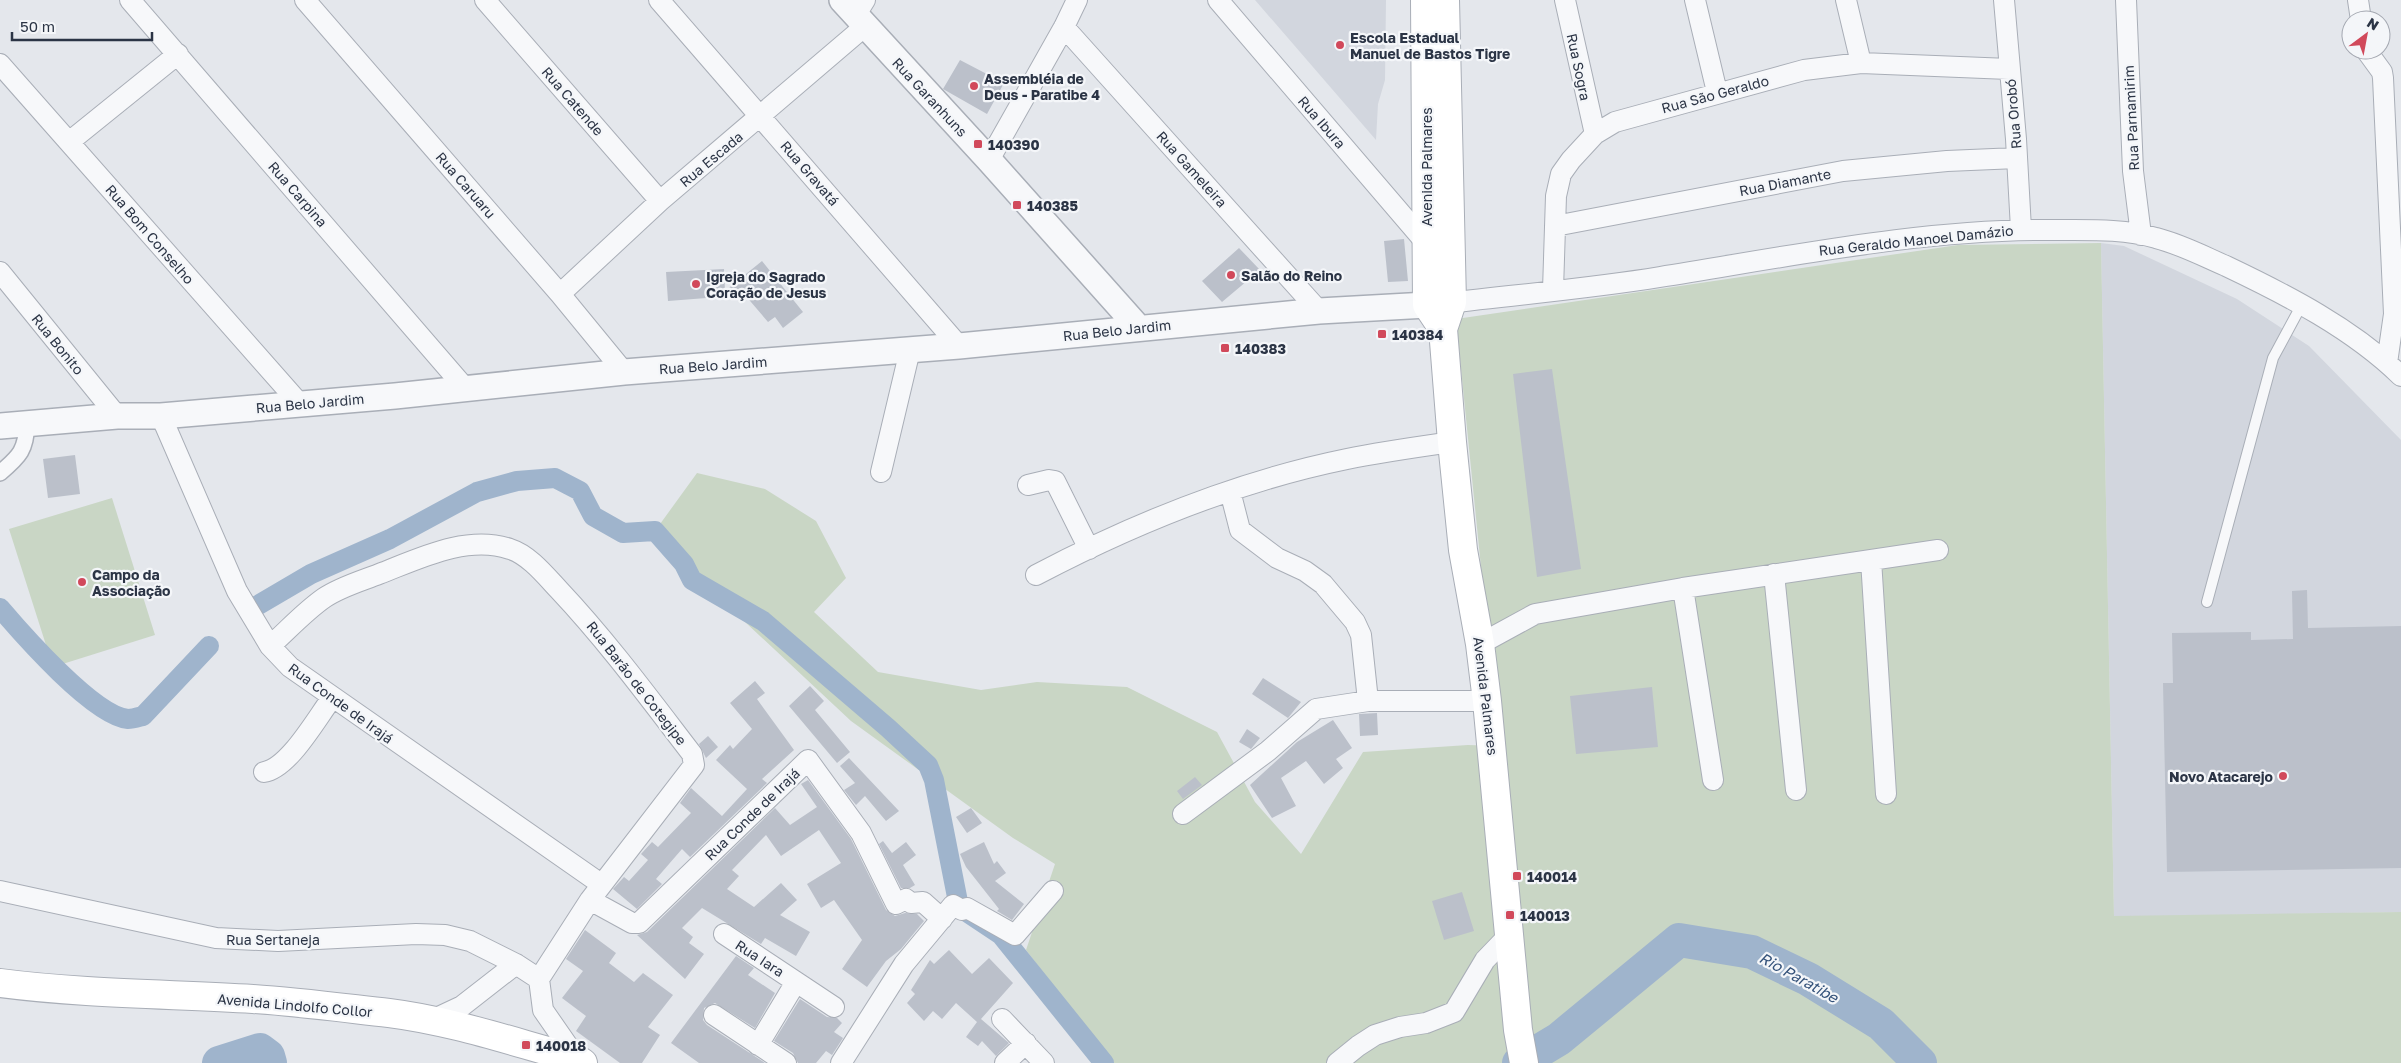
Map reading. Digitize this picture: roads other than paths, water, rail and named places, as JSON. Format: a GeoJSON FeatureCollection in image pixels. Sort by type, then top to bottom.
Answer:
{"type":"FeatureCollection","features":[{"type":"Feature","properties":{"kind":"main road","name":"Avenida Palmares"},"geometry":{"type":"LineString","coordinates":[[1425,0],[1427,244],[1440,304],[1463,550],[1480,644],[1487,701],[1522,1052]]}},
{"type":"Feature","properties":{"kind":"main road","name":"Avenida Palmares"},"geometry":{"type":"LineString","coordinates":[[1440,304],[1445,0]]}},
{"type":"Feature","properties":{"kind":"main road","name":"Avenida Lindolfo Collor"},"geometry":{"type":"LineString","coordinates":[[0,983],[37,988],[117,994],[255,999],[391,1014],[430,1021],[580,1061]]}},
{"type":"Feature","properties":{"kind":"street","name":"Rua Carpina"},"geometry":{"type":"LineString","coordinates":[[130,0],[465,388]]}},
{"type":"Feature","properties":{"kind":"street","name":"Rua Caruaru"},"geometry":{"type":"LineString","coordinates":[[305,0],[560,294],[624,372]]}},
{"type":"Feature","properties":{"kind":"street","name":"Rua Catende"},"geometry":{"type":"LineString","coordinates":[[485,0],[660,201]]}},
{"type":"Feature","properties":{"kind":"street","name":"Rua Gravatá"},"geometry":{"type":"LineString","coordinates":[[659,0],[959,346]]}},
{"type":"Feature","properties":{"kind":"street"},"geometry":{"type":"LineString","coordinates":[[989,160],[1064,28],[1077,0]]}},
{"type":"Feature","properties":{"kind":"street","name":"Rua Ibura"},"geometry":{"type":"LineString","coordinates":[[1218,0],[1427,244]]}},
{"type":"Feature","properties":{"kind":"street","name":"Rua Sogra"},"geometry":{"type":"LineString","coordinates":[[1564,0],[1595,134]]}},
{"type":"Feature","properties":{"kind":"street"},"geometry":{"type":"LineString","coordinates":[[1695,0],[1717,92]]}},
{"type":"Feature","properties":{"kind":"street"},"geometry":{"type":"LineString","coordinates":[[1846,0],[1861,63]]}},
{"type":"Feature","properties":{"kind":"street","name":"Rua Orobó"},"geometry":{"type":"LineString","coordinates":[[2004,0],[2021,229]]}},
{"type":"Feature","properties":{"kind":"street","name":"Rua Parnamirim"},"geometry":{"type":"LineString","coordinates":[[2126,0],[2133,171],[2141,235]]}},
{"type":"Feature","properties":{"kind":"street","name":"Rua Escada"},"geometry":{"type":"LineString","coordinates":[[560,294],[660,201],[761,116],[856,11]]}},
{"type":"Feature","properties":{"kind":"street","name":"Rua Garanhuns"},"geometry":{"type":"LineString","coordinates":[[856,11],[1138,327]]}},
{"type":"Feature","properties":{"kind":"street","name":"Rua Gameleira"},"geometry":{"type":"LineString","coordinates":[[1064,28],[1319,311]]}},
{"type":"Feature","properties":{"kind":"street"},"geometry":{"type":"LineString","coordinates":[[69,142],[178,54]]}},
{"type":"Feature","properties":{"kind":"street"},"geometry":{"type":"LineString","coordinates":[[2373,60],[2382,72],[2383,78],[2394,314],[2394,369]]}},
{"type":"Feature","properties":{"kind":"street","name":"Rua São Geraldo"},"geometry":{"type":"LineString","coordinates":[[1553,290],[1557,187],[1561,174],[1595,134],[1615,122],[1717,92],[1804,70],[1861,63],[2009,69]]}},
{"type":"Feature","properties":{"kind":"street","name":"Rua Bom Conselho"},"geometry":{"type":"LineString","coordinates":[[0,64],[300,404]]}},
{"type":"Feature","properties":{"kind":"street","name":"Rua Diamante"},"geometry":{"type":"LineString","coordinates":[[1555,226],[1843,171],[1947,161],[2017,158]]}},
{"type":"Feature","properties":{"kind":"street","name":"Rua Geraldo Manoel Damázio"},"geometry":{"type":"LineString","coordinates":[[1440,304],[1657,278],[1808,252],[1958,233],[2021,229],[2112,230],[2155,237],[2195,252],[2250,278],[2339,328],[2394,369]]}},
{"type":"Feature","properties":{"kind":"street","name":"Rua Bonito"},"geometry":{"type":"LineString","coordinates":[[0,272],[117,416]]}},
{"type":"Feature","properties":{"kind":"street","name":"Rua Belo Jardim"},"geometry":{"type":"LineString","coordinates":[[0,426],[117,416],[161,416],[624,372],[959,346],[1138,327],[1319,311],[1440,304]]}},
{"type":"Feature","properties":{"kind":"street"},"geometry":{"type":"LineString","coordinates":[[881,472],[910,350]]}},
{"type":"Feature","properties":{"kind":"street","name":"Rua Conde de Irajá"},"geometry":{"type":"LineString","coordinates":[[161,416],[237,591],[270,646],[290,667],[596,892],[632,923],[640,923],[808,760],[860,833],[896,904],[906,899],[911,903],[923,902],[954,911]]}},
{"type":"Feature","properties":{"kind":"street"},"geometry":{"type":"LineString","coordinates":[[0,473],[23,450],[27,423]]}},
{"type":"Feature","properties":{"kind":"street"},"geometry":{"type":"LineString","coordinates":[[1036,575],[1162,516],[1230,491],[1348,459],[1452,442]]}},
{"type":"Feature","properties":{"kind":"street"},"geometry":{"type":"LineString","coordinates":[[1028,485],[1049,480],[1055,481],[1089,549]]}},
{"type":"Feature","properties":{"kind":"street"},"geometry":{"type":"LineString","coordinates":[[1230,491],[1240,530],[1278,558],[1305,571],[1323,584],[1355,622],[1362,635],[1368,701]]}},
{"type":"Feature","properties":{"kind":"street","name":"Rua Barão de Cotegipe"},"geometry":{"type":"LineString","coordinates":[[270,646],[324,599],[340,590],[438,551],[472,545],[491,545],[511,549],[530,561],[592,625],[692,754],[694,765],[596,892],[539,979]]}},
{"type":"Feature","properties":{"kind":"street"},"geometry":{"type":"LineString","coordinates":[[1480,644],[1536,614],[1683,588],[1938,550]]}},
{"type":"Feature","properties":{"kind":"street"},"geometry":{"type":"LineString","coordinates":[[1871,560],[1886,794]]}},
{"type":"Feature","properties":{"kind":"street"},"geometry":{"type":"LineString","coordinates":[[1774,574],[1796,790]]}},
{"type":"Feature","properties":{"kind":"street"},"geometry":{"type":"LineString","coordinates":[[1683,588],[1713,780]]}},
{"type":"Feature","properties":{"kind":"street"},"geometry":{"type":"LineString","coordinates":[[264,772],[273,771],[285,762],[332,698]]}},
{"type":"Feature","properties":{"kind":"street"},"geometry":{"type":"LineString","coordinates":[[1183,814],[1268,751],[1316,709],[1368,701],[1487,701]]}},
{"type":"Feature","properties":{"kind":"street","name":"Rua Sertaneja"},"geometry":{"type":"LineString","coordinates":[[0,891],[216,938],[278,941],[416,934],[445,935],[470,941],[516,964],[539,979]]}},
{"type":"Feature","properties":{"kind":"street"},"geometry":{"type":"LineString","coordinates":[[841,1063],[904,964],[954,911],[1015,936],[1053,891]]}},
{"type":"Feature","properties":{"kind":"street","name":"Rua Iara"},"geometry":{"type":"LineString","coordinates":[[724,934],[834,1007]]}},
{"type":"Feature","properties":{"kind":"street"},"geometry":{"type":"LineString","coordinates":[[1337,1063],[1375,1035],[1400,1027],[1426,1023],[1454,1012],[1485,960],[1510,934]]}},
{"type":"Feature","properties":{"kind":"street"},"geometry":{"type":"LineString","coordinates":[[430,1021],[462,1006],[516,964]]}},
{"type":"Feature","properties":{"kind":"street"},"geometry":{"type":"LineString","coordinates":[[539,979],[544,1010],[580,1061]]}},
{"type":"Feature","properties":{"kind":"street","name":"Rua Iara"},"geometry":{"type":"LineString","coordinates":[[758,1045],[796,982]]}},
{"type":"Feature","properties":{"kind":"street"},"geometry":{"type":"LineString","coordinates":[[714,1015],[786,1063]]}},
{"type":"Feature","properties":{"kind":"street"},"geometry":{"type":"LineString","coordinates":[[1002,1019],[1044,1063]]}},
{"type":"Feature","properties":{"kind":"street"},"geometry":{"type":"LineString","coordinates":[[1005,1063],[1026,1043]]}},
{"type":"Feature","properties":{"kind":"lane"},"geometry":{"type":"LineString","coordinates":[[2207,602],[2274,358],[2301,306]]}},
{"type":"Feature","properties":{"kind":"waterway"},"geometry":{"type":"LineString","coordinates":[[253,608],[311,574],[390,539],[477,492],[517,481],[555,478],[580,491],[593,516],[623,533],[655,531],[684,564],[692,580],[763,621],[888,728],[928,765],[934,780],[959,907],[1001,935],[1104,1063]]}},
{"type":"Feature","properties":{"kind":"waterway"},"geometry":{"type":"LineString","coordinates":[[0,608],[42,654],[79,690],[97,704],[114,714],[128,719],[143,716],[209,646]]}},
{"type":"Feature","properties":{"kind":"waterway","name":"Rio Paratibe"},"geometry":{"type":"LineString","coordinates":[[1519,1063],[1559,1039],[1679,940],[1752,952],[1808,979],[1881,1024],[1920,1063]]}},
{"type":"Feature","properties":{"kind":"waterway","name":"Rio Paratibe"},"geometry":{"type":"LineString","coordinates":[[219,1063],[260,1050],[268,1056],[270,1063]]}},
{"type":"Feature","properties":{"kind":"place","name":"Escola Estadual Manuel de Bastos Tigre"},"geometry":{"type":"Point","coordinates":[1340,45]}},
{"type":"Feature","properties":{"kind":"place","name":"Assembléia de Deus - Paratibe 4"},"geometry":{"type":"Point","coordinates":[974,86]}},
{"type":"Feature","properties":{"kind":"place","name":"140390"},"geometry":{"type":"Point","coordinates":[978,144]}},
{"type":"Feature","properties":{"kind":"place","name":"140385"},"geometry":{"type":"Point","coordinates":[1017,205]}},
{"type":"Feature","properties":{"kind":"place","name":"Salão do Reino"},"geometry":{"type":"Point","coordinates":[1231,275]}},
{"type":"Feature","properties":{"kind":"place","name":"Igreja do Sagrado Coração de Jesus"},"geometry":{"type":"Point","coordinates":[696,284]}},
{"type":"Feature","properties":{"kind":"place","name":"140384"},"geometry":{"type":"Point","coordinates":[1382,334]}},
{"type":"Feature","properties":{"kind":"place","name":"140383"},"geometry":{"type":"Point","coordinates":[1225,348]}},
{"type":"Feature","properties":{"kind":"place","name":"Campo da Associação"},"geometry":{"type":"Point","coordinates":[82,582]}},
{"type":"Feature","properties":{"kind":"place","name":"Novo Atacarejo"},"geometry":{"type":"Point","coordinates":[2283,776]}},
{"type":"Feature","properties":{"kind":"place","name":"140014"},"geometry":{"type":"Point","coordinates":[1517,876]}},
{"type":"Feature","properties":{"kind":"place","name":"140013"},"geometry":{"type":"Point","coordinates":[1510,915]}},
{"type":"Feature","properties":{"kind":"place","name":"140018"},"geometry":{"type":"Point","coordinates":[526,1045]}}]}
